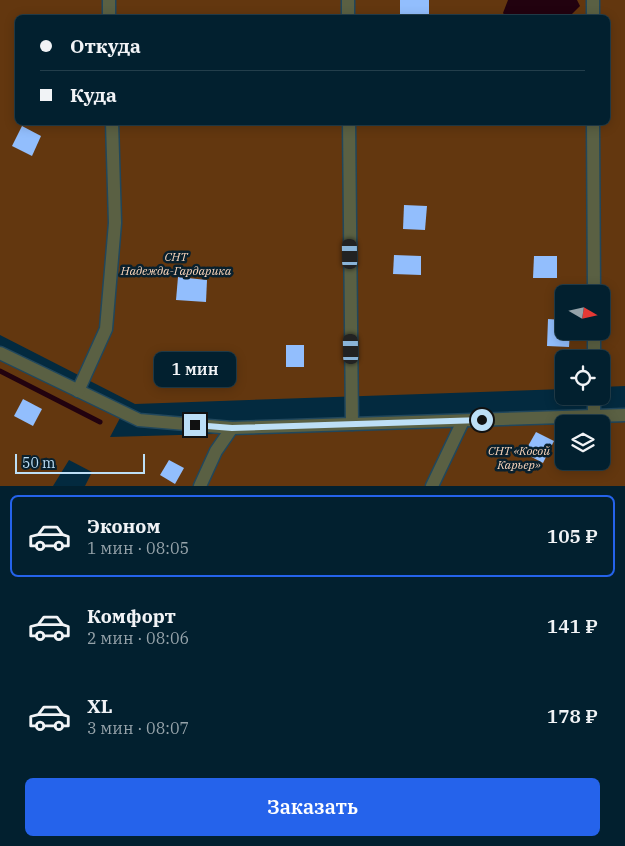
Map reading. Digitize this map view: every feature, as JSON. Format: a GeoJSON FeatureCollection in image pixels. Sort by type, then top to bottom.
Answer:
{"type":"FeatureCollection","features":[{"type":"Feature","properties":{"kind":"street"},"geometry":{"type":"LineString","coordinates":[[109,0],[109,15]]}},
{"type":"Feature","properties":{"kind":"street"},"geometry":{"type":"LineString","coordinates":[[348,0],[348,15]]}},
{"type":"Feature","properties":{"kind":"street"},"geometry":{"type":"LineString","coordinates":[[593,0],[593,15]]}},
{"type":"Feature","properties":{"kind":"street"},"geometry":{"type":"LineString","coordinates":[[78,391],[106,329],[115,223],[112,125]]}},
{"type":"Feature","properties":{"kind":"street"},"geometry":{"type":"LineString","coordinates":[[349,125],[352,424]]}},
{"type":"Feature","properties":{"kind":"street"},"geometry":{"type":"LineString","coordinates":[[593,125],[594,285]]}},
{"type":"Feature","properties":{"kind":"street"},"geometry":{"type":"LineString","coordinates":[[0,353],[139,420],[232,428],[555,417]]}},
{"type":"Feature","properties":{"kind":"street"},"geometry":{"type":"LineString","coordinates":[[610,415],[625,415]]}},
{"type":"Feature","properties":{"kind":"street"},"geometry":{"type":"LineString","coordinates":[[432,486],[463,421]]}},
{"type":"Feature","properties":{"kind":"street"},"geometry":{"type":"LineString","coordinates":[[200,486],[216,451],[232,428]]}},
{"type":"Feature","properties":{"kind":"green space","name":"СНТ Надежда-Гардарика"},"geometry":{"type":"Polygon","coordinates":[[[0,0],[625,0],[625,386],[610,387],[610,350],[555,350],[555,389],[135,404],[0,335],[0,0]]]}},
{"type":"Feature","properties":{"kind":"green space","name":"СНТ «Косой Карьер»"},"geometry":{"type":"Polygon","coordinates":[[[0,352],[78,391],[120,418],[110,437],[555,424],[555,470],[610,470],[610,423],[625,422],[625,486],[85,486],[92,472],[69,460],[53,486],[0,486],[0,352]]]}},
{"type":"Feature","properties":{"kind":"shaded area"},"geometry":{"type":"Polygon","coordinates":[[[508,0],[577,0],[580,6],[571,15],[504,15],[503,13],[508,0]]]}},
{"type":"Feature","properties":{"kind":"building"},"geometry":{"type":"Polygon","coordinates":[[[400,0],[429,0],[429,15],[400,15],[400,0]]]}},
{"type":"Feature","properties":{"kind":"building"},"geometry":{"type":"Polygon","coordinates":[[[22,126],[41,136],[32,156],[12,146],[22,126]]]}},
{"type":"Feature","properties":{"kind":"building"},"geometry":{"type":"Polygon","coordinates":[[[404,205],[427,206],[425,230],[403,229],[404,205]]]}},
{"type":"Feature","properties":{"kind":"building"},"geometry":{"type":"Polygon","coordinates":[[[394,255],[421,256],[421,275],[393,274],[394,255]]]}},
{"type":"Feature","properties":{"kind":"building"},"geometry":{"type":"Polygon","coordinates":[[[534,256],[557,256],[557,278],[533,278],[534,256]]]}},
{"type":"Feature","properties":{"kind":"building"},"geometry":{"type":"Polygon","coordinates":[[[178,277],[207,280],[206,302],[176,300],[178,277]]]}},
{"type":"Feature","properties":{"kind":"building"},"geometry":{"type":"Polygon","coordinates":[[[548,319],[555,319],[555,340],[569,340],[569,347],[547,346],[548,319]]]}},
{"type":"Feature","properties":{"kind":"building"},"geometry":{"type":"Polygon","coordinates":[[[286,345],[304,345],[304,367],[286,367],[286,345]]]}},
{"type":"Feature","properties":{"kind":"building"},"geometry":{"type":"Polygon","coordinates":[[[23,399],[42,409],[33,426],[14,416],[23,399]]]}},
{"type":"Feature","properties":{"kind":"building"},"geometry":{"type":"Polygon","coordinates":[[[536,432],[554,441],[543,463],[524,453],[536,432]]]}},
{"type":"Feature","properties":{"kind":"building"},"geometry":{"type":"Polygon","coordinates":[[[169,460],[184,468],[175,484],[160,475],[169,460]]]}},
{"type":"Feature","properties":{"kind":"waterway"},"geometry":{"type":"LineString","coordinates":[[0,371],[100,422]]}},
{"type":"Feature","properties":{"kind":"route"},"geometry":{"type":"LineString","coordinates":[[195,425],[232,428],[482,420]]}}]}
